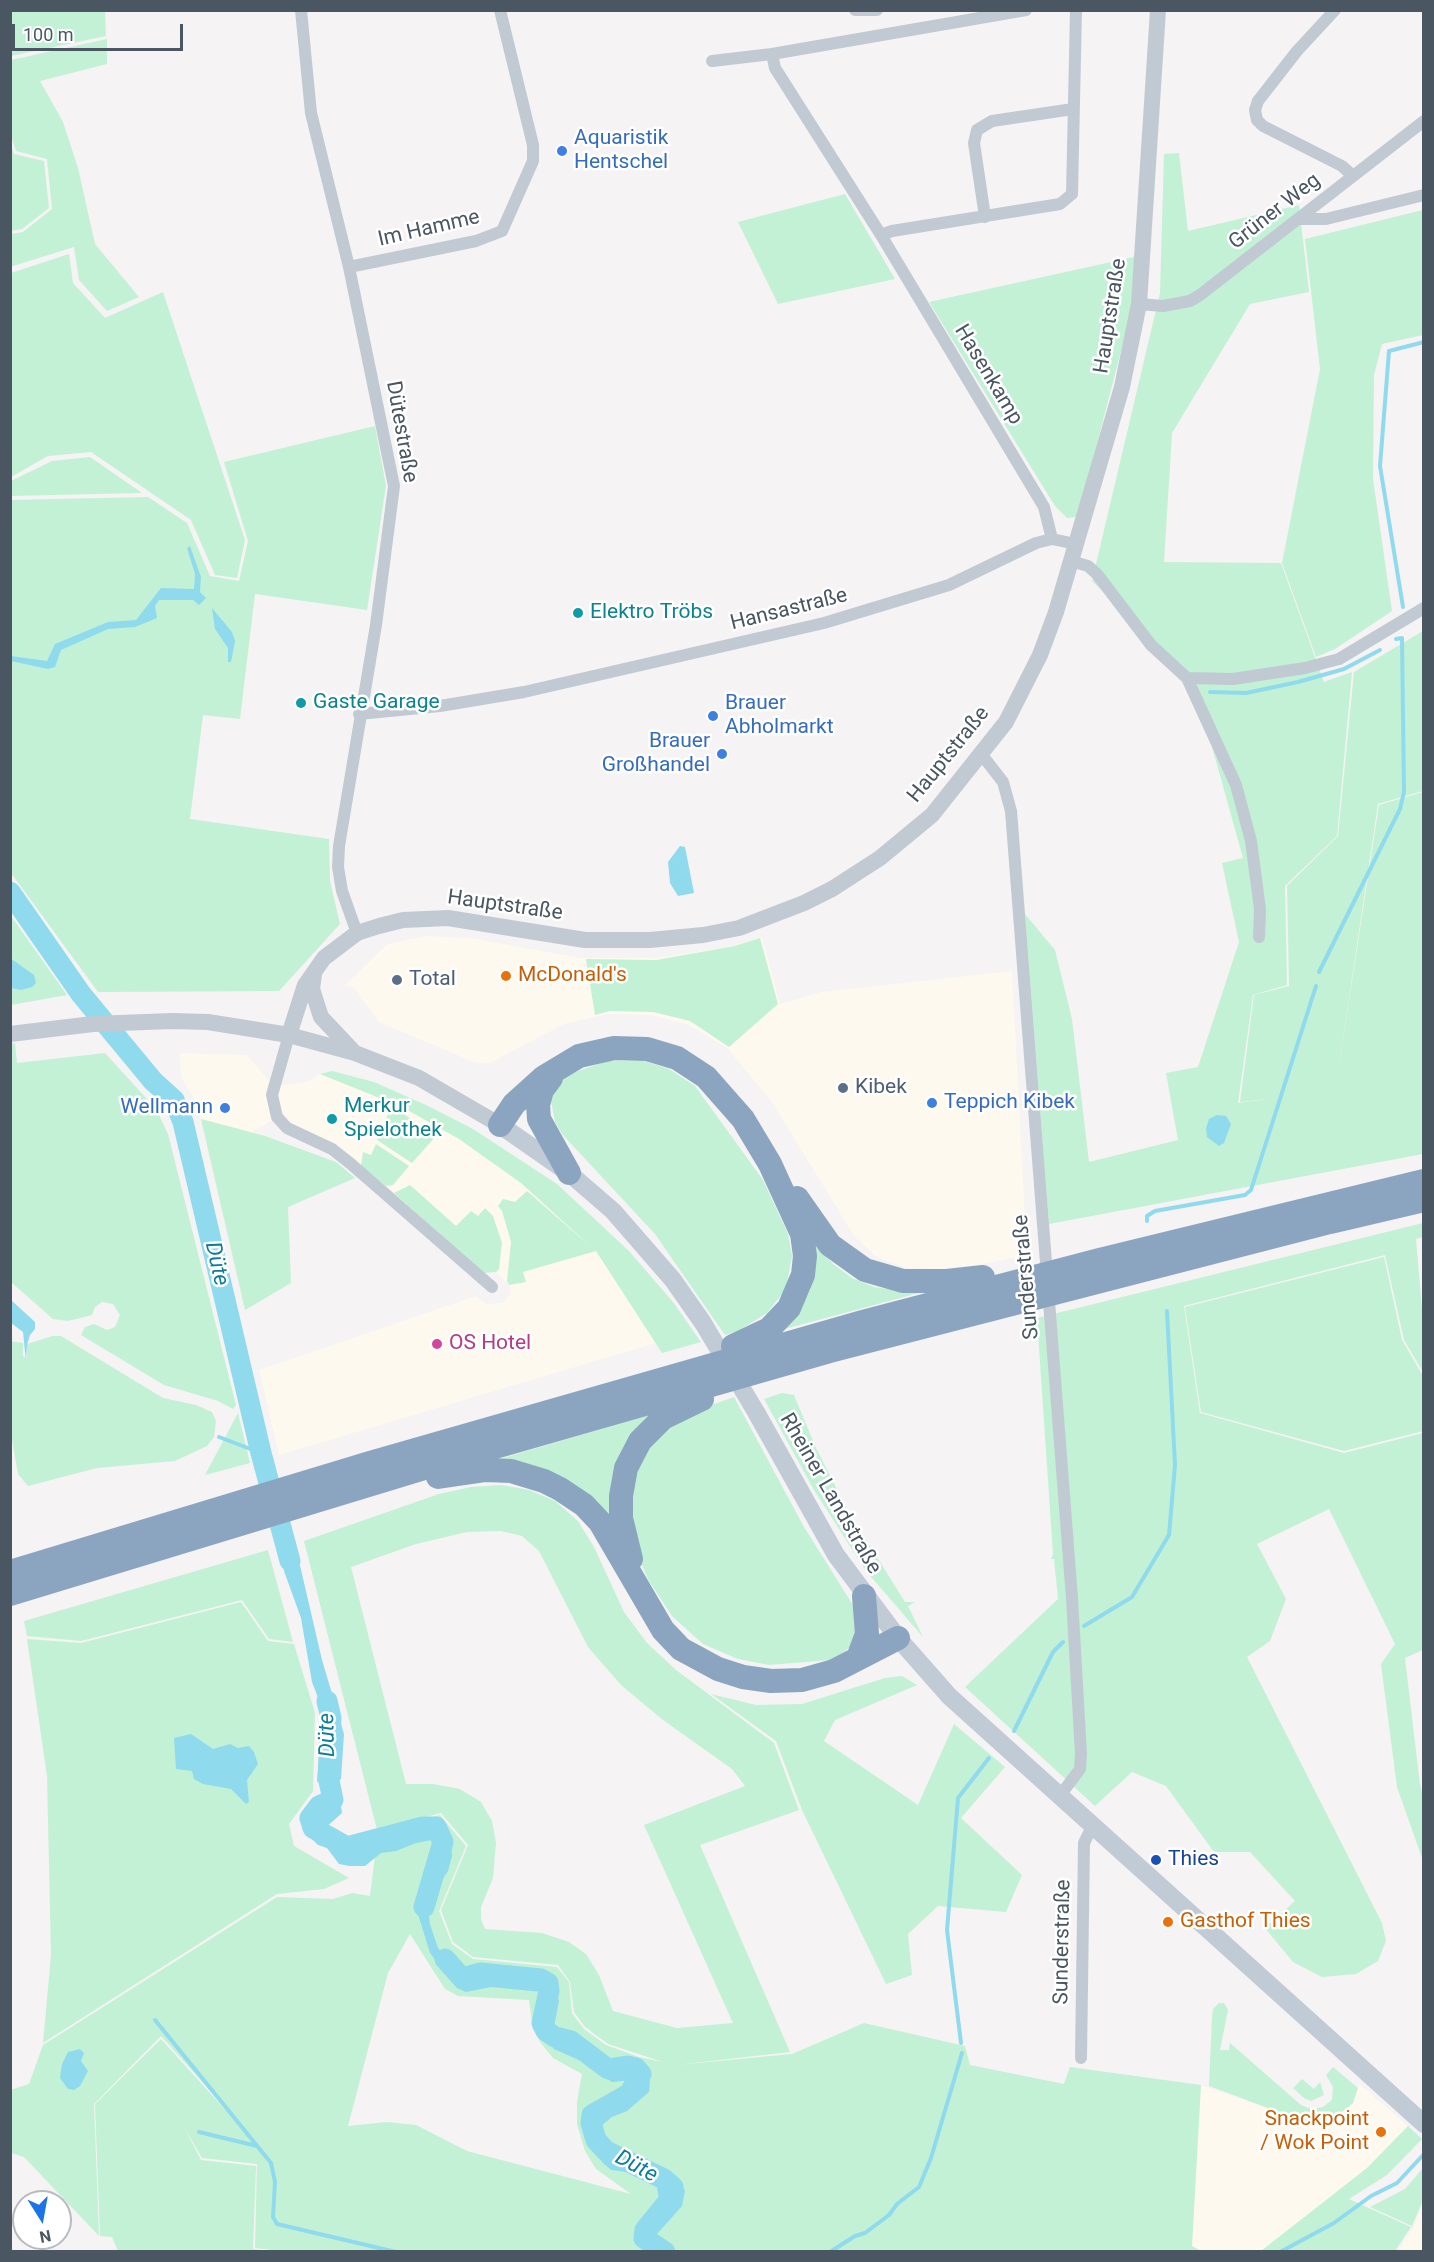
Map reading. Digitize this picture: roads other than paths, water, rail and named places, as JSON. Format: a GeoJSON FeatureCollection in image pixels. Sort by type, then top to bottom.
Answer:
{"type":"FeatureCollection","features":[{"type":"Feature","properties":{"kind":"highway"},"geometry":{"type":"LineString","coordinates":[[500,1125],[514,1104],[544,1077],[579,1056],[614,1048],[647,1049],[677,1058],[706,1077],[743,1119],[771,1164],[802,1234],[805,1256],[803,1275],[789,1308],[769,1329],[744,1342],[637,1376],[630,1387]]}},
{"type":"Feature","properties":{"kind":"highway"},"geometry":{"type":"LineString","coordinates":[[569,1173],[539,1119],[538,1105],[542,1090],[548,1080],[579,1056]]}},
{"type":"Feature","properties":{"kind":"highway"},"geometry":{"type":"LineString","coordinates":[[771,1164],[830,1245],[865,1270],[883,1277],[903,1281],[947,1281],[981,1278],[1074,1255],[1099,1260]]}},
{"type":"Feature","properties":{"kind":"highway"},"geometry":{"type":"LineString","coordinates":[[10,1594],[261,1507],[630,1387],[866,1321],[1099,1260],[1424,1181]]}},
{"type":"Feature","properties":{"kind":"highway"},"geometry":{"type":"LineString","coordinates":[[292,1497],[377,1482],[830,1351],[1307,1227],[1424,1200]]}},
{"type":"Feature","properties":{"kind":"highway"},"geometry":{"type":"LineString","coordinates":[[640,1590],[625,1537],[621,1496],[626,1468],[640,1441],[663,1418],[696,1401],[799,1370],[830,1351]]}},
{"type":"Feature","properties":{"kind":"highway"},"geometry":{"type":"LineString","coordinates":[[377,1482],[403,1486],[453,1473],[486,1470],[511,1471],[543,1480],[584,1505],[600,1522],[663,1630],[681,1649],[718,1669],[743,1677],[771,1681],[802,1680],[834,1671],[898,1638]]}},
{"type":"Feature","properties":{"kind":"highway"},"geometry":{"type":"LineString","coordinates":[[10,1572],[261,1507]]}},
{"type":"Feature","properties":{"kind":"highway"},"geometry":{"type":"LineString","coordinates":[[858,1658],[867,1634],[864,1596]]}},
{"type":"Feature","properties":{"kind":"main road","name":"Rheiner Landstraße"},"geometry":{"type":"LineString","coordinates":[[500,1125],[569,1173],[632,1230],[703,1323],[756,1412],[819,1526],[864,1596],[955,1703],[1422,2123]]}},
{"type":"Feature","properties":{"kind":"street","name":"Dütestraße"},"geometry":{"type":"LineString","coordinates":[[301,10],[311,113],[349,267],[394,486],[376,626],[359,714],[338,867],[342,891],[357,933]]}},
{"type":"Feature","properties":{"kind":"street","name":"Im Hamme"},"geometry":{"type":"LineString","coordinates":[[349,267],[476,241],[502,231],[533,161],[533,145],[500,10]]}},
{"type":"Feature","properties":{"kind":"street"},"geometry":{"type":"LineString","coordinates":[[855,10],[877,10]]}},
{"type":"Feature","properties":{"kind":"street"},"geometry":{"type":"LineString","coordinates":[[712,61],[772,54],[1026,10]]}},
{"type":"Feature","properties":{"kind":"street"},"geometry":{"type":"LineString","coordinates":[[881,236],[892,231],[985,218],[1060,204],[1072,194],[1076,10]]}},
{"type":"Feature","properties":{"kind":"street","name":"Hauptstraße"},"geometry":{"type":"LineString","coordinates":[[289,1035],[305,985],[324,958],[357,933],[403,920],[448,918],[550,935],[616,941],[703,935],[739,928],[804,903],[880,858],[932,815],[1006,722],[1031,674],[1056,612],[1122,387],[1139,304],[1158,10]]}},
{"type":"Feature","properties":{"kind":"street"},"geometry":{"type":"LineString","coordinates":[[1335,10],[1297,51],[1258,101],[1255,111],[1257,120],[1263,126],[1342,166],[1353,176]]}},
{"type":"Feature","properties":{"kind":"street","name":"Hasenkamp"},"geometry":{"type":"LineString","coordinates":[[772,54],[775,68],[881,236],[1044,507],[1052,539]]}},
{"type":"Feature","properties":{"kind":"street"},"geometry":{"type":"LineString","coordinates":[[985,218],[974,143],[977,130],[992,121],[1073,109]]}},
{"type":"Feature","properties":{"kind":"street","name":"Grüner Weg"},"geometry":{"type":"LineString","coordinates":[[1139,304],[1163,306],[1191,301],[1424,121]]}},
{"type":"Feature","properties":{"kind":"street"},"geometry":{"type":"LineString","coordinates":[[1298,219],[1326,219],[1424,195]]}},
{"type":"Feature","properties":{"kind":"street"},"geometry":{"type":"LineString","coordinates":[[1052,539],[1073,553],[1097,574],[1150,645],[1187,678],[1236,785],[1251,841],[1260,909],[1259,937]]}},
{"type":"Feature","properties":{"kind":"street","name":"Hansastraße"},"geometry":{"type":"LineString","coordinates":[[359,714],[440,706],[524,692],[824,623],[941,588],[982,571],[1036,543],[1052,539]]}},
{"type":"Feature","properties":{"kind":"street"},"geometry":{"type":"LineString","coordinates":[[1187,678],[1233,679],[1305,669],[1339,659],[1424,608]]}},
{"type":"Feature","properties":{"kind":"street","name":"Sunderstraße"},"geometry":{"type":"LineString","coordinates":[[982,755],[1004,782],[1011,811],[1051,1335],[1079,1720],[1080,1769],[1059,1797]]}},
{"type":"Feature","properties":{"kind":"street"},"geometry":{"type":"LineString","coordinates":[[324,958],[314,974],[312,989],[315,1003],[321,1017],[355,1053]]}},
{"type":"Feature","properties":{"kind":"street","name":"Rheiner Landstraße"},"geometry":{"type":"LineString","coordinates":[[10,1034],[122,1022],[208,1022],[289,1035],[355,1053],[419,1078],[500,1125]]}},
{"type":"Feature","properties":{"kind":"street"},"geometry":{"type":"LineString","coordinates":[[289,1035],[272,1095],[277,1117],[287,1128],[338,1154],[492,1287]]}},
{"type":"Feature","properties":{"kind":"street","name":"Sunderstraße"},"geometry":{"type":"LineString","coordinates":[[1081,2058],[1084,1843],[1092,1827]]}},
{"type":"Feature","properties":{"kind":"water"},"geometry":{"type":"Polygon","coordinates":[[[190,546],[201,577],[200,592],[206,598],[199,605],[193,600],[159,600],[155,606],[157,618],[135,627],[108,629],[61,650],[55,667],[48,669],[11,661],[11,656],[47,661],[55,644],[108,622],[136,620],[161,588],[194,589],[195,574],[187,548],[190,546]]]}},
{"type":"Feature","properties":{"kind":"water"},"geometry":{"type":"Polygon","coordinates":[[[212,608],[232,632],[235,641],[231,662],[228,662],[228,648],[215,629],[212,608]]]}},
{"type":"Feature","properties":{"kind":"water"},"geometry":{"type":"Polygon","coordinates":[[[680,846],[685,847],[694,893],[678,896],[670,883],[668,862],[680,846]]]}},
{"type":"Feature","properties":{"kind":"water"},"geometry":{"type":"Polygon","coordinates":[[[10,958],[34,975],[36,983],[32,987],[21,990],[11,988],[10,958]]]}},
{"type":"Feature","properties":{"kind":"water"},"geometry":{"type":"Polygon","coordinates":[[[1217,1115],[1226,1116],[1231,1124],[1224,1143],[1219,1146],[1207,1137],[1206,1128],[1209,1119],[1217,1115]]]}},
{"type":"Feature","properties":{"kind":"water"},"geometry":{"type":"Polygon","coordinates":[[[11,1300],[35,1322],[35,1329],[27,1345],[26,1361],[23,1332],[11,1323],[11,1300]]]}},
{"type":"Feature","properties":{"kind":"water"},"geometry":{"type":"Polygon","coordinates":[[[292,1531],[322,1660],[344,1734],[341,1779],[337,1782],[342,1813],[323,1830],[324,1835],[342,1844],[365,1847],[396,1837],[442,1830],[451,1840],[452,1856],[448,1871],[427,1902],[430,1924],[438,1948],[467,1981],[491,1978],[506,1982],[549,1984],[555,1990],[559,2001],[554,2027],[561,2039],[577,2045],[611,2072],[632,2070],[646,2075],[650,2081],[649,2092],[627,2111],[612,2117],[601,2126],[601,2137],[607,2151],[614,2159],[638,2168],[662,2182],[681,2185],[685,2191],[682,2206],[657,2234],[655,2241],[668,2251],[645,2251],[642,2243],[647,2226],[664,2206],[659,2200],[657,2187],[627,2172],[611,2170],[602,2162],[590,2138],[590,2119],[630,2096],[635,2090],[632,2080],[612,2082],[590,2065],[554,2049],[544,2028],[549,2008],[547,1995],[542,1992],[491,1987],[466,1992],[457,1988],[430,1953],[418,1914],[419,1897],[440,1862],[441,1843],[432,1840],[416,1843],[396,1851],[381,1853],[365,1866],[349,1866],[339,1864],[327,1848],[318,1845],[309,1836],[310,1824],[314,1818],[328,1809],[328,1794],[317,1781],[318,1772],[330,1761],[331,1732],[312,1682],[301,1618],[284,1571],[278,1536],[292,1531]]]}},
{"type":"Feature","properties":{"kind":"water"},"geometry":{"type":"Polygon","coordinates":[[[191,1734],[213,1749],[230,1744],[238,1748],[249,1746],[258,1764],[247,1780],[249,1802],[246,1804],[231,1789],[203,1784],[194,1779],[192,1771],[176,1769],[174,1738],[191,1734]]]}},
{"type":"Feature","properties":{"kind":"water"},"geometry":{"type":"Polygon","coordinates":[[[80,2049],[84,2053],[81,2061],[88,2071],[80,2086],[74,2090],[68,2089],[60,2078],[62,2064],[68,2052],[80,2049]]]}},
{"type":"Feature","properties":{"kind":"waterway"},"geometry":{"type":"LineString","coordinates":[[1403,607],[1380,466],[1389,351],[1424,342]]}},
{"type":"Feature","properties":{"kind":"waterway"},"geometry":{"type":"LineString","coordinates":[[1319,972],[1400,809],[1404,792],[1402,638],[1396,639]]}},
{"type":"Feature","properties":{"kind":"waterway"},"geometry":{"type":"LineString","coordinates":[[1210,692],[1246,693],[1298,682],[1344,669],[1380,650]]}},
{"type":"Feature","properties":{"kind":"waterway","name":"Düte"},"geometry":{"type":"LineString","coordinates":[[10,892],[81,994],[153,1081],[174,1100],[183,1122],[261,1453],[290,1561]]}},
{"type":"Feature","properties":{"kind":"waterway"},"geometry":{"type":"LineString","coordinates":[[1147,1221],[1147,1216],[1155,1211],[1245,1195],[1251,1190],[1316,986]]}},
{"type":"Feature","properties":{"kind":"waterway"},"geometry":{"type":"LineString","coordinates":[[1084,1626],[1132,1597],[1169,1535],[1175,1465],[1167,1311]]}},
{"type":"Feature","properties":{"kind":"waterway"},"geometry":{"type":"LineString","coordinates":[[219,1437],[261,1453]]}},
{"type":"Feature","properties":{"kind":"waterway"},"geometry":{"type":"LineString","coordinates":[[1014,1731],[1053,1652],[1063,1642]]}},
{"type":"Feature","properties":{"kind":"waterway","name":"Düte"},"geometry":{"type":"LineString","coordinates":[[327,1701],[331,1718],[328,1776],[333,1800],[319,1806],[310,1818],[313,1828],[347,1847],[423,1827],[436,1827],[443,1842],[424,1907]]}},
{"type":"Feature","properties":{"kind":"waterway"},"geometry":{"type":"LineString","coordinates":[[961,2043],[947,1930],[958,1798],[989,1758]]}},
{"type":"Feature","properties":{"kind":"waterway","name":"Düte"},"geometry":{"type":"LineString","coordinates":[[445,1959],[462,1978],[480,1973],[541,1979],[548,1983],[549,1991],[542,2023],[546,2031],[555,2037],[571,2041],[608,2069],[627,2066],[636,2068],[641,2074],[629,2094],[592,2115],[591,2123],[596,2140],[606,2151],[664,2179],[673,2187],[672,2197],[645,2230],[644,2238],[665,2252]]}},
{"type":"Feature","properties":{"kind":"waterway"},"geometry":{"type":"LineString","coordinates":[[155,2020],[271,2163],[275,2182],[273,2217],[277,2224],[396,2252]]}},
{"type":"Feature","properties":{"kind":"waterway"},"geometry":{"type":"LineString","coordinates":[[830,2252],[855,2236],[865,2233],[889,2215],[897,2204],[919,2187],[931,2158],[962,2053]]}},
{"type":"Feature","properties":{"kind":"waterway"},"geometry":{"type":"LineString","coordinates":[[199,2132],[257,2146]]}},
{"type":"Feature","properties":{"kind":"waterway"},"geometry":{"type":"LineString","coordinates":[[1280,2252],[1334,2223],[1371,2196],[1397,2183],[1424,2154]]}},
{"type":"Feature","properties":{"kind":"place","name":"Aquaristik Hentschel"},"geometry":{"type":"Point","coordinates":[562,151]}},
{"type":"Feature","properties":{"kind":"place","name":"Elektro Tröbs"},"geometry":{"type":"Point","coordinates":[578,613]}},
{"type":"Feature","properties":{"kind":"place","name":"Gaste Garage"},"geometry":{"type":"Point","coordinates":[301,703]}},
{"type":"Feature","properties":{"kind":"place","name":"Brauer Abholmarkt"},"geometry":{"type":"Point","coordinates":[713,716]}},
{"type":"Feature","properties":{"kind":"place","name":"Brauer Großhandel"},"geometry":{"type":"Point","coordinates":[722,754]}},
{"type":"Feature","properties":{"kind":"place","name":"McDonald's"},"geometry":{"type":"Point","coordinates":[506,976]}},
{"type":"Feature","properties":{"kind":"place","name":"Total"},"geometry":{"type":"Point","coordinates":[397,980]}},
{"type":"Feature","properties":{"kind":"place","name":"Kibek"},"geometry":{"type":"Point","coordinates":[843,1088]}},
{"type":"Feature","properties":{"kind":"place","name":"Teppich Kibek"},"geometry":{"type":"Point","coordinates":[932,1103]}},
{"type":"Feature","properties":{"kind":"place","name":"Wellmann"},"geometry":{"type":"Point","coordinates":[225,1108]}},
{"type":"Feature","properties":{"kind":"place","name":"Merkur Spielothek"},"geometry":{"type":"Point","coordinates":[332,1119]}},
{"type":"Feature","properties":{"kind":"place","name":"OS Hotel"},"geometry":{"type":"Point","coordinates":[437,1344]}},
{"type":"Feature","properties":{"kind":"place","name":"Thies"},"geometry":{"type":"Point","coordinates":[1156,1860]}},
{"type":"Feature","properties":{"kind":"place","name":"Gasthof Thies"},"geometry":{"type":"Point","coordinates":[1168,1922]}},
{"type":"Feature","properties":{"kind":"place","name":"Snackpoint / Wok Point"},"geometry":{"type":"Point","coordinates":[1381,2132]}}]}
